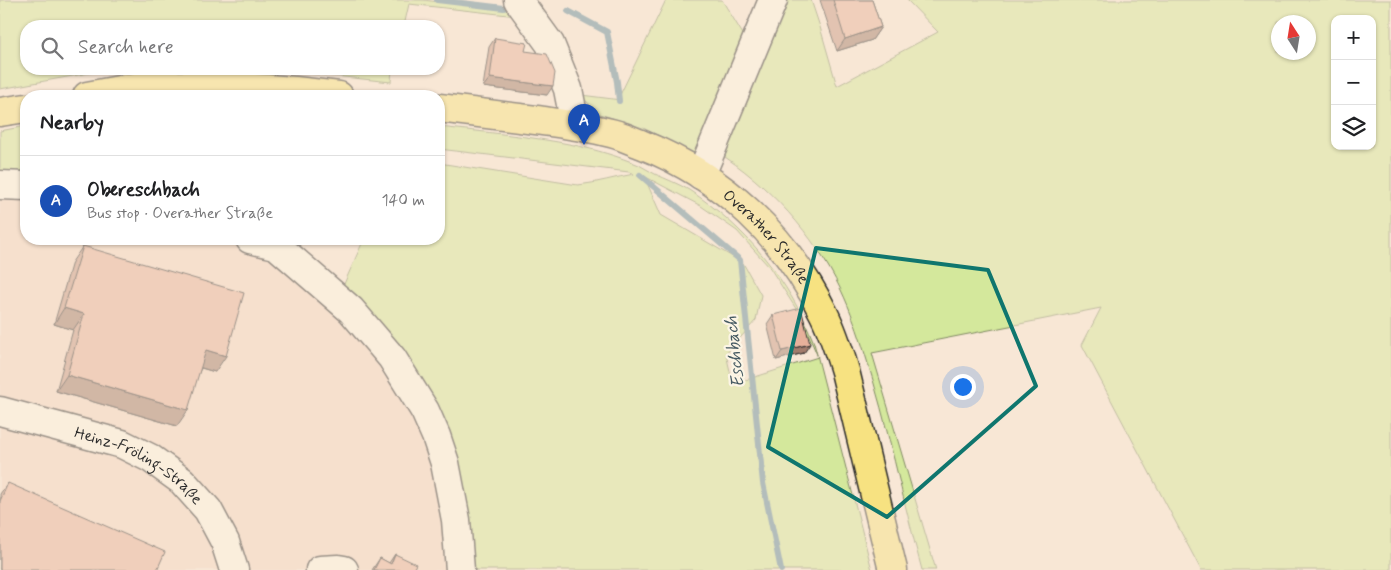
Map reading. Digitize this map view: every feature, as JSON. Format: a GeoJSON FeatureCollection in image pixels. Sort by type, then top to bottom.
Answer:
{"type":"FeatureCollection","features":[{"type":"Feature","properties":{"kind":"main road"},"geometry":{"type":"LineString","coordinates":[[119,90],[140,86],[213,85],[281,90]]}},
{"type":"Feature","properties":{"kind":"main road"},"geometry":{"type":"LineString","coordinates":[[0,112],[20,109]]}},
{"type":"Feature","properties":{"kind":"main road","name":"Overather Straße"},"geometry":{"type":"LineString","coordinates":[[445,109],[575,125],[618,135],[664,153],[701,174],[747,209],[790,259],[809,287],[824,314],[836,342],[845,371],[893,570]]}},
{"type":"Feature","properties":{"kind":"street"},"geometry":{"type":"LineString","coordinates":[[518,0],[550,44],[568,89],[575,125]]}},
{"type":"Feature","properties":{"kind":"street"},"geometry":{"type":"LineString","coordinates":[[701,174],[773,0]]}},
{"type":"Feature","properties":{"kind":"street"},"geometry":{"type":"LineString","coordinates":[[0,185],[20,186]]}},
{"type":"Feature","properties":{"kind":"street"},"geometry":{"type":"LineString","coordinates":[[276,245],[351,310],[392,358],[425,411],[445,463],[456,520],[460,570]]}},
{"type":"Feature","properties":{"kind":"street","name":"Heinz-Fröling-Straße"},"geometry":{"type":"LineString","coordinates":[[0,410],[122,444],[150,458],[182,481],[208,510],[226,542],[234,570]]}},
{"type":"Feature","properties":{"kind":"street"},"geometry":{"type":"LineString","coordinates":[[320,570],[344,570]]}},
{"type":"Feature","properties":{"kind":"highlighted area"},"geometry":{"type":"Polygon","coordinates":[[[816,248],[988,270],[1036,386],[887,517],[768,447],[816,248]]]}},
{"type":"Feature","properties":{"kind":"shaded area"},"geometry":{"type":"Polygon","coordinates":[[[0,196],[20,197],[20,245],[246,245],[274,252],[391,349],[472,570],[0,570],[0,196]]]}},
{"type":"Feature","properties":{"kind":"green space"},"geometry":{"type":"Polygon","coordinates":[[[0,0],[423,0],[522,11],[526,17],[409,4],[405,20],[20,20],[20,75],[78,75],[0,89],[0,0]]]}},
{"type":"Feature","properties":{"kind":"green space"},"geometry":{"type":"Polygon","coordinates":[[[666,0],[722,0],[749,44],[698,155],[643,128],[597,113],[581,95],[621,100],[620,95],[666,0]]]}},
{"type":"Feature","properties":{"kind":"green space"},"geometry":{"type":"Polygon","coordinates":[[[778,0],[811,0],[837,86],[938,32],[907,0],[1391,0],[1391,570],[1201,570],[1082,345],[1101,308],[872,353],[936,570],[922,570],[873,381],[857,330],[841,290],[818,249],[804,230],[772,195],[735,164],[716,151],[778,0]]]}},
{"type":"Feature","properties":{"kind":"green space"},"geometry":{"type":"Polygon","coordinates":[[[325,75],[392,75],[391,82],[325,75]]]}},
{"type":"Feature","properties":{"kind":"green space"},"geometry":{"type":"Polygon","coordinates":[[[20,127],[20,173],[0,175],[0,131],[20,127]]]}},
{"type":"Feature","properties":{"kind":"green space"},"geometry":{"type":"Polygon","coordinates":[[[445,128],[540,139],[574,145],[623,159],[689,190],[729,220],[747,238],[779,277],[792,298],[804,320],[817,355],[800,315],[770,268],[737,231],[701,206],[644,176],[661,215],[743,263],[761,295],[756,320],[726,354],[733,384],[818,357],[872,570],[475,570],[457,465],[340,293],[361,245],[445,245],[445,164],[578,185],[634,174],[445,150],[445,128]]]}},
{"type":"Feature","properties":{"kind":"building"},"geometry":{"type":"Polygon","coordinates":[[[833,0],[872,0],[881,27],[845,39],[833,0]]]}},
{"type":"Feature","properties":{"kind":"building"},"geometry":{"type":"Polygon","coordinates":[[[495,38],[527,43],[525,51],[547,54],[555,73],[553,86],[490,78],[495,38]]]}},
{"type":"Feature","properties":{"kind":"building"},"geometry":{"type":"Polygon","coordinates":[[[83,246],[244,293],[226,356],[206,350],[188,410],[67,375],[84,314],[64,308],[83,246]]]}},
{"type":"Feature","properties":{"kind":"building"},"geometry":{"type":"Polygon","coordinates":[[[801,308],[810,344],[782,351],[773,315],[801,308]]]}},
{"type":"Feature","properties":{"kind":"building"},"geometry":{"type":"Polygon","coordinates":[[[8,483],[165,552],[157,570],[0,570],[0,501],[8,483]]]}},
{"type":"Feature","properties":{"kind":"building"},"geometry":{"type":"Polygon","coordinates":[[[395,554],[416,564],[413,570],[374,570],[380,558],[391,564],[395,554]]]}},
{"type":"Feature","properties":{"kind":"waterway","name":"Eschbach"},"geometry":{"type":"LineString","coordinates":[[437,0],[504,8]]}},
{"type":"Feature","properties":{"kind":"waterway","name":"Eschbach"},"geometry":{"type":"LineString","coordinates":[[568,11],[607,32],[619,101]]}},
{"type":"Feature","properties":{"kind":"waterway","name":"Eschbach"},"geometry":{"type":"LineString","coordinates":[[640,175],[740,260],[763,483],[781,570]]}},
{"type":"Feature","properties":{"kind":"place","name":"Obereschbach"},"geometry":{"type":"Point","coordinates":[584,145]}}]}
